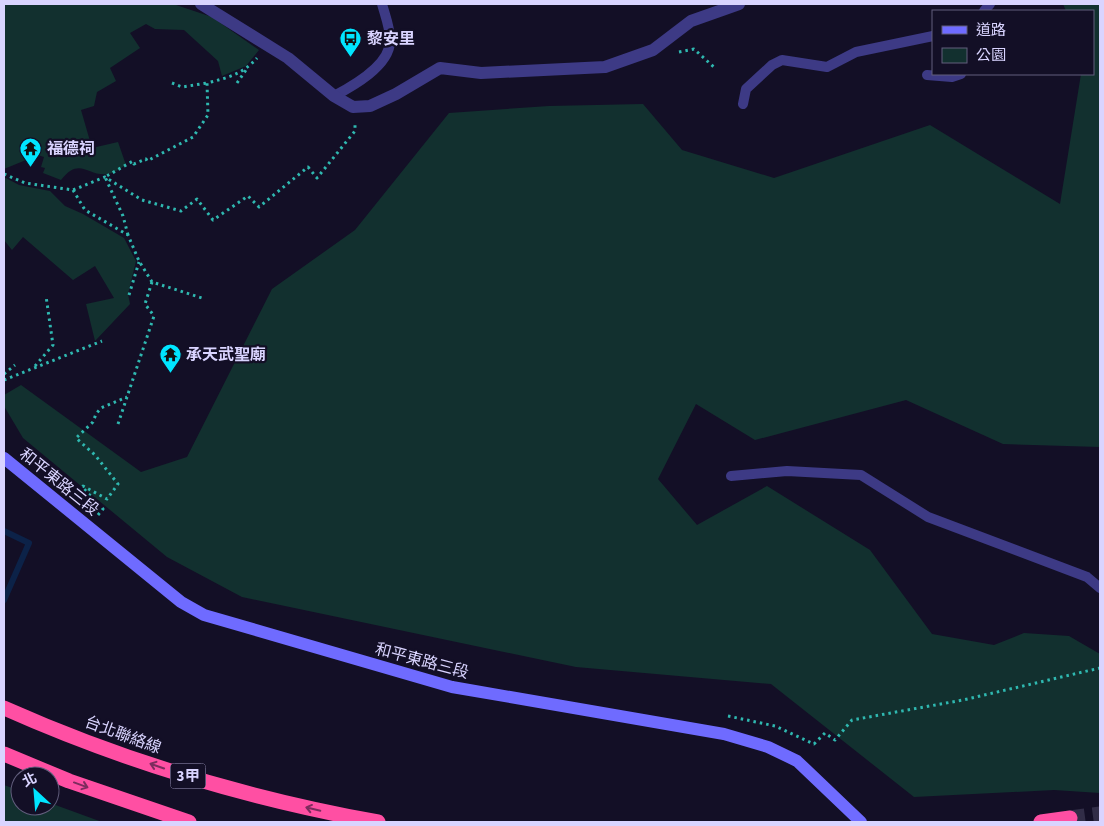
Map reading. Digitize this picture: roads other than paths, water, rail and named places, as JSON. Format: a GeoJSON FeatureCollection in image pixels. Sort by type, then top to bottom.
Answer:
{"type":"FeatureCollection","features":[{"type":"Feature","properties":{"kind":"highway","name":"台北聯絡線"},"geometry":{"type":"LineString","coordinates":[[4,708],[88,742],[174,772],[257,796],[378,822]]}},
{"type":"Feature","properties":{"kind":"highway"},"geometry":{"type":"LineString","coordinates":[[4,754],[69,781],[189,822]]}},
{"type":"Feature","properties":{"kind":"highway"},"geometry":{"type":"LineString","coordinates":[[1048,822],[1070,818]]}},
{"type":"Feature","properties":{"kind":"main road","name":"和平東路三段"},"geometry":{"type":"LineString","coordinates":[[4,458],[181,602],[204,615],[452,687],[724,734],[768,747],[797,761],[861,822]]}},
{"type":"Feature","properties":{"kind":"street"},"geometry":{"type":"LineString","coordinates":[[201,4],[288,58],[334,96],[353,107],[370,106],[396,94],[440,68],[481,73],[605,68],[653,50],[692,21],[739,4]]}},
{"type":"Feature","properties":{"kind":"lane"},"geometry":{"type":"LineString","coordinates":[[334,96],[362,80],[388,53],[390,40],[382,4]]}},
{"type":"Feature","properties":{"kind":"lane"},"geometry":{"type":"LineString","coordinates":[[743,104],[746,90],[772,64],[782,60],[827,67],[856,52],[932,36]]}},
{"type":"Feature","properties":{"kind":"lane"},"geometry":{"type":"LineString","coordinates":[[927,74],[932,75]]}},
{"type":"Feature","properties":{"kind":"lane"},"geometry":{"type":"LineString","coordinates":[[935,75],[952,77],[958,75]]}},
{"type":"Feature","properties":{"kind":"lane"},"geometry":{"type":"LineString","coordinates":[[731,476],[787,471],[861,474],[928,517],[1087,577],[1100,588]]}},
{"type":"Feature","properties":{"kind":"waterway"},"geometry":{"type":"LineString","coordinates":[[4,531],[29,543],[4,600]]}},
{"type":"Feature","properties":{"kind":"tunnel"},"geometry":{"type":"LineString","coordinates":[[1070,818],[1100,814]]}},
{"type":"Feature","properties":{"kind":"place","name":"黎安里"},"geometry":{"type":"Point","coordinates":[351,58]}},
{"type":"Feature","properties":{"kind":"place","name":"福德祠"},"geometry":{"type":"Point","coordinates":[31,168]}},
{"type":"Feature","properties":{"kind":"place","name":"承天武聖廟"},"geometry":{"type":"Point","coordinates":[170,374]}}]}
